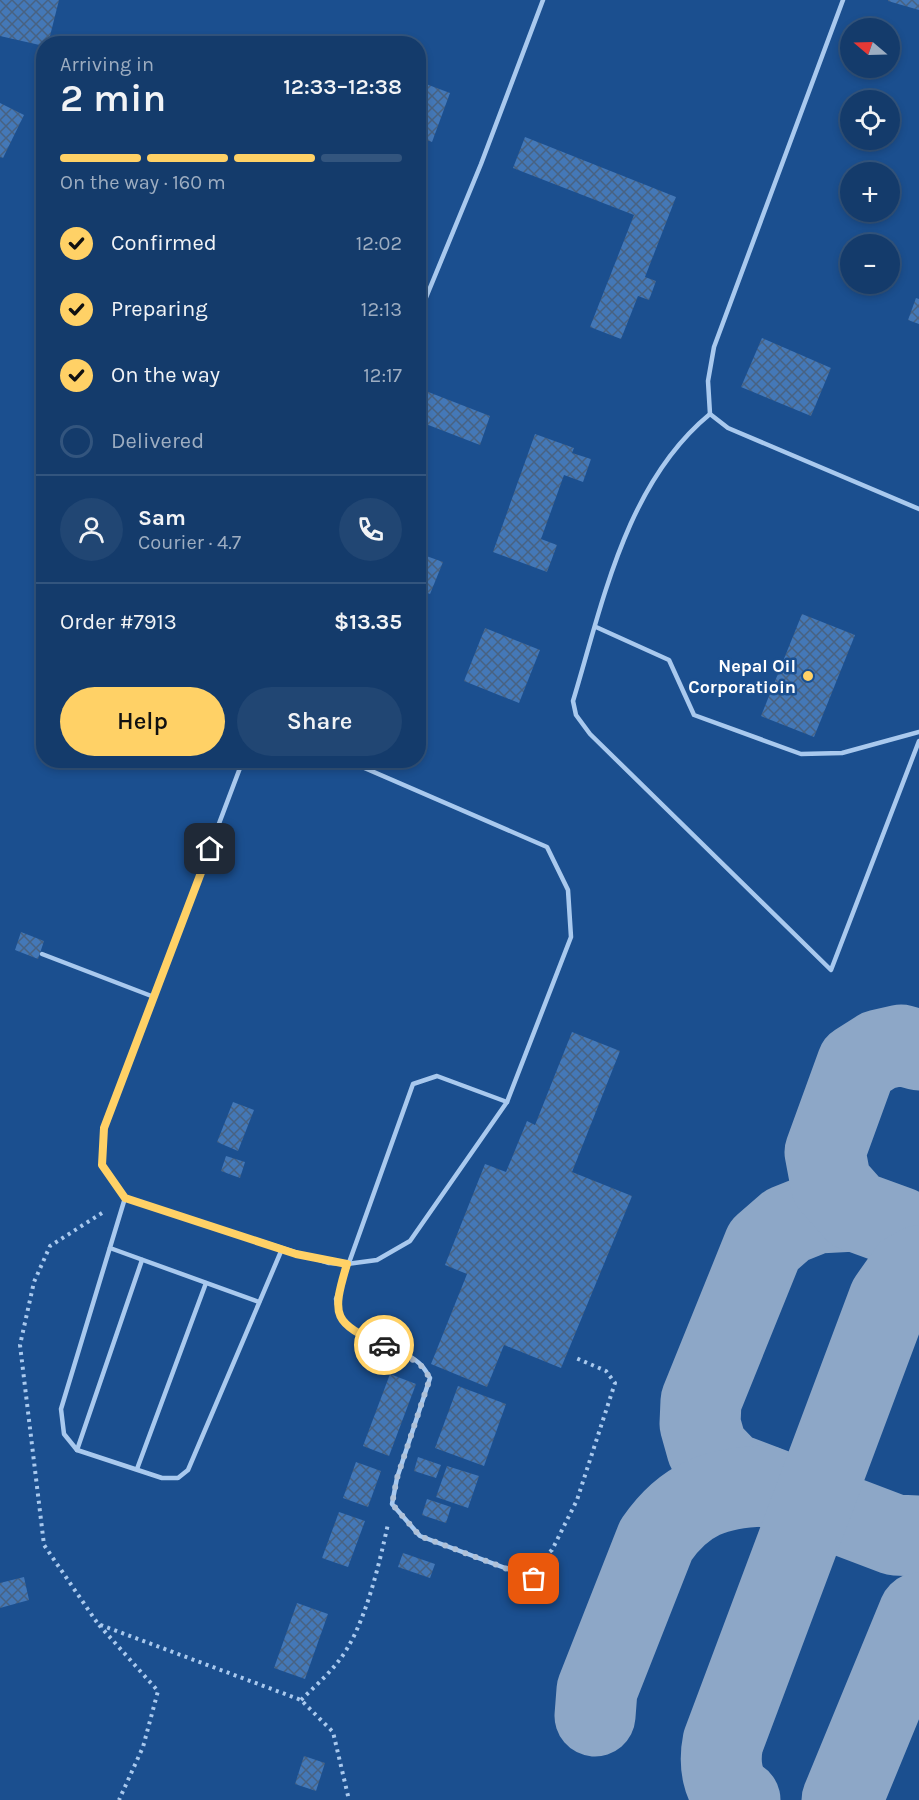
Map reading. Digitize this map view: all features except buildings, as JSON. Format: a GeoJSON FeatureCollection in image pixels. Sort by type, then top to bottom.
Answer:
{"type":"FeatureCollection","features":[{"type":"Feature","properties":{"kind":"lane"},"geometry":{"type":"LineString","coordinates":[[426,297],[481,164],[543,0]]}},
{"type":"Feature","properties":{"kind":"lane"},"geometry":{"type":"LineString","coordinates":[[843,0],[714,347],[708,381],[710,414],[728,428],[919,509]]}},
{"type":"Feature","properties":{"kind":"lane"},"geometry":{"type":"LineString","coordinates":[[710,414],[693,428],[643,498],[614,565],[573,701],[576,715],[590,734],[831,970],[919,741]]}},
{"type":"Feature","properties":{"kind":"lane"},"geometry":{"type":"LineString","coordinates":[[596,627],[669,660],[694,715],[801,754],[842,753],[919,732]]}},
{"type":"Feature","properties":{"kind":"lane"},"geometry":{"type":"LineString","coordinates":[[240,768],[104,1128],[102,1165],[125,1198],[329,1263],[347,1264],[377,1260],[410,1240],[507,1102],[571,937],[568,890],[547,848],[364,768]]}},
{"type":"Feature","properties":{"kind":"lane"},"geometry":{"type":"LineString","coordinates":[[42,954],[154,997]]}},
{"type":"Feature","properties":{"kind":"lane"},"geometry":{"type":"LineString","coordinates":[[507,1102],[437,1076],[413,1084],[336,1299],[338,1315],[351,1331],[419,1363],[430,1378],[397,1478],[392,1504],[420,1536],[534,1579]]}},
{"type":"Feature","properties":{"kind":"lane"},"geometry":{"type":"LineString","coordinates":[[125,1198],[61,1409],[64,1434],[77,1450],[162,1478],[178,1478],[188,1470],[282,1249]]}},
{"type":"Feature","properties":{"kind":"lane"},"geometry":{"type":"LineString","coordinates":[[110,1248],[259,1302]]}},
{"type":"Feature","properties":{"kind":"lane"},"geometry":{"type":"LineString","coordinates":[[77,1450],[142,1260]]}},
{"type":"Feature","properties":{"kind":"lane"},"geometry":{"type":"LineString","coordinates":[[136,1469],[206,1283]]}},
{"type":"Feature","properties":{"kind":"path"},"geometry":{"type":"LineString","coordinates":[[118,1800],[143,1747],[158,1691],[98,1624],[44,1545],[20,1345],[34,1282],[50,1246],[125,1198]]}},
{"type":"Feature","properties":{"kind":"path"},"geometry":{"type":"LineString","coordinates":[[519,1574],[552,1550],[572,1510],[615,1383],[606,1371],[576,1358]]}},
{"type":"Feature","properties":{"kind":"path"},"geometry":{"type":"LineString","coordinates":[[301,1700],[338,1662],[362,1616],[381,1555],[392,1504]]}},
{"type":"Feature","properties":{"kind":"path"},"geometry":{"type":"LineString","coordinates":[[98,1624],[301,1700],[333,1732],[349,1800]]}},
{"type":"Feature","properties":{"kind":"taxiway"},"geometry":{"type":"LineString","coordinates":[[899,1227],[855,1211],[831,1184],[825,1152],[857,1064],[879,1050],[901,1045],[919,1050]]}},
{"type":"Feature","properties":{"kind":"taxiway"},"geometry":{"type":"LineString","coordinates":[[855,1211],[817,1213],[787,1225],[764,1245],[701,1401],[700,1424],[707,1449],[729,1472],[895,1535],[919,1536]]}},
{"type":"Feature","properties":{"kind":"taxiway"},"geometry":{"type":"LineString","coordinates":[[740,1800],[725,1782],[721,1758],[723,1742],[889,1299],[908,1272],[919,1266]]}},
{"type":"Feature","properties":{"kind":"taxiway"},"geometry":{"type":"LineString","coordinates":[[595,1716],[597,1690],[656,1540],[678,1514],[703,1498],[731,1489],[765,1486]]}},
{"type":"Feature","properties":{"kind":"taxiway"},"geometry":{"type":"LineString","coordinates":[[842,1800],[919,1613]]}},
{"type":"Feature","properties":{"kind":"way so far"},"geometry":{"type":"LineString","coordinates":[[384,1345],[419,1363],[430,1378],[397,1478],[392,1504],[402,1519],[420,1536],[534,1579]]}},
{"type":"Feature","properties":{"kind":"place","name":"Nepal Oil Corporatioin"},"geometry":{"type":"Point","coordinates":[808,676]}},
{"type":"Feature","properties":{"kind":"route"},"geometry":{"type":"LineString","coordinates":[[210,849],[104,1128],[102,1165],[125,1198],[296,1254],[329,1263],[347,1264],[336,1299],[338,1315],[351,1331],[384,1345]]}}]}
